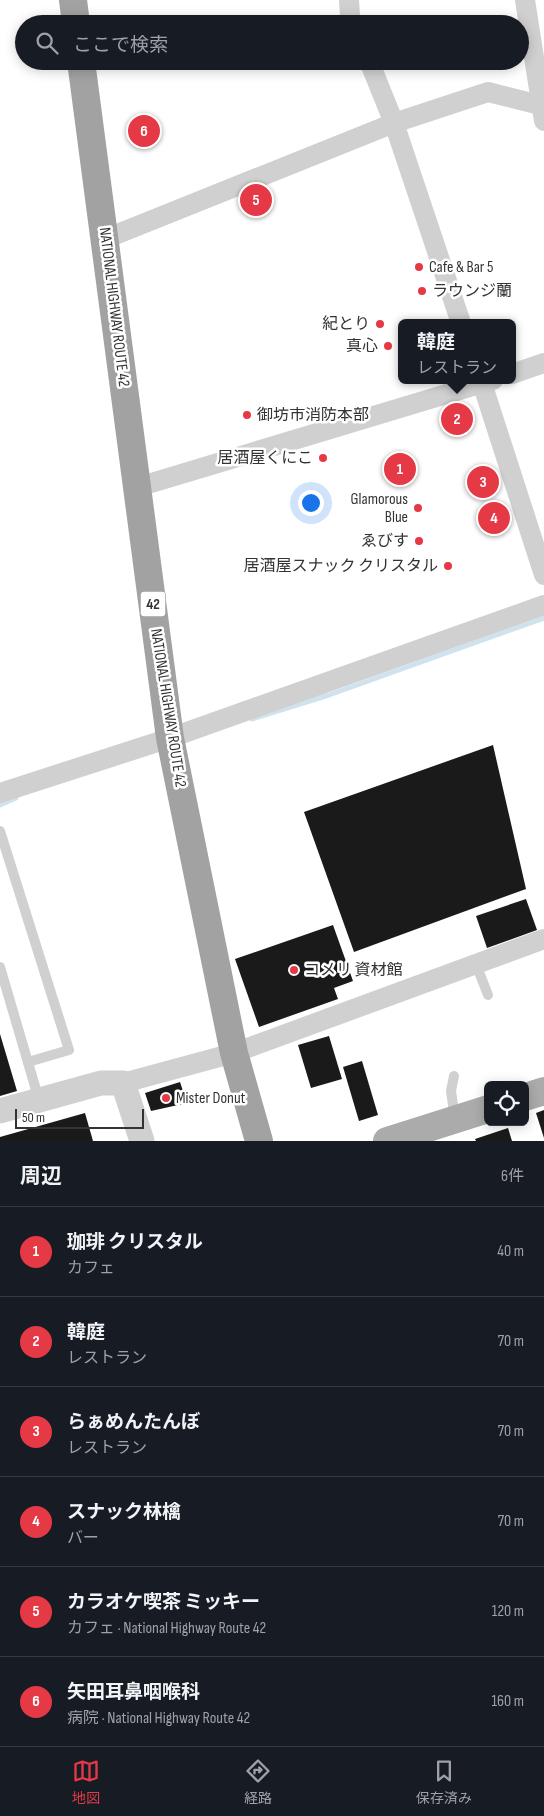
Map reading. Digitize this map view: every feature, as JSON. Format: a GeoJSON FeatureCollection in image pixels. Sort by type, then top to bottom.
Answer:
{"type":"FeatureCollection","features":[{"type":"Feature","properties":{"kind":"highway"},"geometry":{"type":"LineString","coordinates":[[73,0],[75,15]]}},
{"type":"Feature","properties":{"kind":"highway","name":"NATIONAL HIGHWAY ROUTE 42"},"geometry":{"type":"LineString","coordinates":[[82,70],[170,738],[234,1053],[259,1141]]}},
{"type":"Feature","properties":{"kind":"main road"},"geometry":{"type":"LineString","coordinates":[[529,1096],[544,1091]]}},
{"type":"Feature","properties":{"kind":"main road"},"geometry":{"type":"LineString","coordinates":[[387,1141],[484,1110]]}},
{"type":"Feature","properties":{"kind":"street"},"geometry":{"type":"LineString","coordinates":[[349,0],[350,15]]}},
{"type":"Feature","properties":{"kind":"street"},"geometry":{"type":"LineString","coordinates":[[525,0],[527,15]]}},
{"type":"Feature","properties":{"kind":"street"},"geometry":{"type":"LineString","coordinates":[[105,239],[394,123],[488,92],[543,110],[529,24]]}},
{"type":"Feature","properties":{"kind":"street"},"geometry":{"type":"LineString","coordinates":[[372,70],[394,123],[460,319]]}},
{"type":"Feature","properties":{"kind":"street"},"geometry":{"type":"LineString","coordinates":[[516,373],[544,363]]}},
{"type":"Feature","properties":{"kind":"street"},"geometry":{"type":"LineString","coordinates":[[138,487],[475,384]]}},
{"type":"Feature","properties":{"kind":"street"},"geometry":{"type":"LineString","coordinates":[[486,384],[544,575]]}},
{"type":"Feature","properties":{"kind":"street"},"geometry":{"type":"LineString","coordinates":[[0,793],[170,738],[544,605]]}},
{"type":"Feature","properties":{"kind":"street"},"geometry":{"type":"LineString","coordinates":[[0,1111],[100,1083],[123,1083],[234,1053],[544,939]]}},
{"type":"Feature","properties":{"kind":"street"},"geometry":{"type":"LineString","coordinates":[[123,1083],[142,1141]]}},
{"type":"Feature","properties":{"kind":"lane"},"geometry":{"type":"LineString","coordinates":[[0,832],[3,851],[69,1050],[28,1062]]}},
{"type":"Feature","properties":{"kind":"lane"},"geometry":{"type":"LineString","coordinates":[[476,964],[488,995]]}},
{"type":"Feature","properties":{"kind":"lane"},"geometry":{"type":"LineString","coordinates":[[0,967],[39,1100]]}},
{"type":"Feature","properties":{"kind":"lane"},"geometry":{"type":"LineString","coordinates":[[454,1076],[451,1091],[455,1119]]}},
{"type":"Feature","properties":{"kind":"building"},"geometry":{"type":"Polygon","coordinates":[[[493,745],[526,889],[354,952],[304,812],[493,745]]]}},
{"type":"Feature","properties":{"kind":"building"},"geometry":{"type":"Polygon","coordinates":[[[526,899],[537,930],[487,948],[476,916],[526,899]]]}},
{"type":"Feature","properties":{"kind":"building","name":"コメリ 資材館"},"geometry":{"type":"Polygon","coordinates":[[[333,925],[353,981],[334,988],[338,999],[259,1027],[235,959],[333,925]]]}},
{"type":"Feature","properties":{"kind":"building"},"geometry":{"type":"Polygon","coordinates":[[[0,1034],[17,1091],[0,1096],[0,1034]]]}},
{"type":"Feature","properties":{"kind":"building"},"geometry":{"type":"Polygon","coordinates":[[[329,1036],[342,1079],[311,1088],[298,1045],[329,1036]]]}},
{"type":"Feature","properties":{"kind":"building"},"geometry":{"type":"Polygon","coordinates":[[[362,1061],[378,1115],[359,1121],[343,1067],[362,1061]]]}},
{"type":"Feature","properties":{"kind":"building","name":"Mister Donut"},"geometry":{"type":"Polygon","coordinates":[[[180,1082],[187,1103],[151,1111],[145,1093],[180,1082]]]}},
{"type":"Feature","properties":{"kind":"building"},"geometry":{"type":"Polygon","coordinates":[[[544,1110],[544,1138],[536,1113],[544,1110]]]}},
{"type":"Feature","properties":{"kind":"building"},"geometry":{"type":"Polygon","coordinates":[[[85,1113],[93,1141],[0,1141],[0,1137],[85,1113]]]}},
{"type":"Feature","properties":{"kind":"building"},"geometry":{"type":"Polygon","coordinates":[[[508,1128],[512,1141],[476,1141],[475,1139],[508,1128]]]}},
{"type":"Feature","properties":{"kind":"waterway"},"geometry":{"type":"LineString","coordinates":[[252,719],[329,695],[544,618]]}},
{"type":"Feature","properties":{"kind":"waterway"},"geometry":{"type":"LineString","coordinates":[[0,805],[16,798]]}},
{"type":"Feature","properties":{"kind":"place","name":"矢田耳鼻咽喉科"},"geometry":{"type":"Point","coordinates":[144,131]}},
{"type":"Feature","properties":{"kind":"place","name":"カラオケ喫茶 ミッキー"},"geometry":{"type":"Point","coordinates":[256,200]}},
{"type":"Feature","properties":{"kind":"place","name":"Cafe & Bar 5"},"geometry":{"type":"Point","coordinates":[419,267]}},
{"type":"Feature","properties":{"kind":"place","name":"ラウンジ蘭"},"geometry":{"type":"Point","coordinates":[422,291]}},
{"type":"Feature","properties":{"kind":"place","name":"紀とり"},"geometry":{"type":"Point","coordinates":[380,324]}},
{"type":"Feature","properties":{"kind":"place","name":"真心"},"geometry":{"type":"Point","coordinates":[388,346]}},
{"type":"Feature","properties":{"kind":"place","name":"御坊市消防本部"},"geometry":{"type":"Point","coordinates":[247,415]}},
{"type":"Feature","properties":{"kind":"place","name":"韓庭"},"geometry":{"type":"Point","coordinates":[457,419]}},
{"type":"Feature","properties":{"kind":"place","name":"居酒屋くにこ"},"geometry":{"type":"Point","coordinates":[323,458]}},
{"type":"Feature","properties":{"kind":"place","name":"珈琲 クリスタル"},"geometry":{"type":"Point","coordinates":[400,469]}},
{"type":"Feature","properties":{"kind":"place","name":"らぁめんたんぼ"},"geometry":{"type":"Point","coordinates":[483,482]}},
{"type":"Feature","properties":{"kind":"place","name":"Glamorous Blue"},"geometry":{"type":"Point","coordinates":[418,508]}},
{"type":"Feature","properties":{"kind":"place","name":"スナック林檎"},"geometry":{"type":"Point","coordinates":[494,518]}},
{"type":"Feature","properties":{"kind":"place","name":"ゑびす"},"geometry":{"type":"Point","coordinates":[419,541]}},
{"type":"Feature","properties":{"kind":"place","name":"居酒屋スナック クリスタル"},"geometry":{"type":"Point","coordinates":[448,566]}},
{"type":"Feature","properties":{"kind":"place","name":"コメリ 資材館"},"geometry":{"type":"Point","coordinates":[294,970]}},
{"type":"Feature","properties":{"kind":"place","name":"Mister Donut"},"geometry":{"type":"Point","coordinates":[166,1098]}}]}
